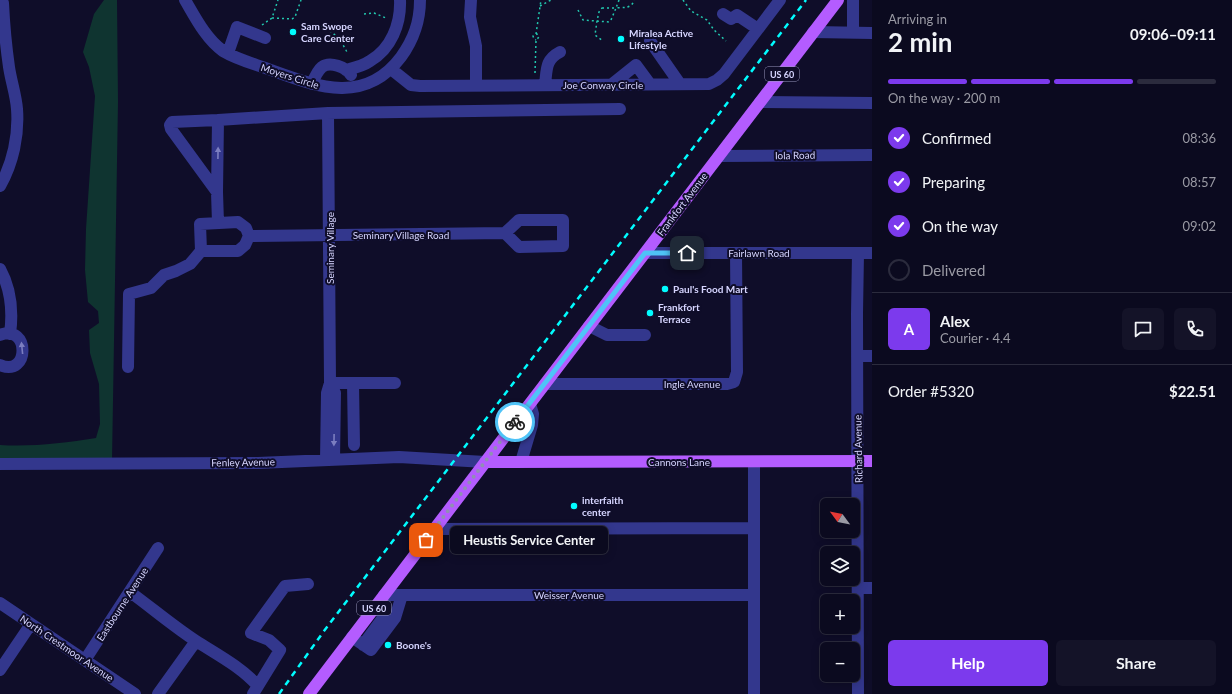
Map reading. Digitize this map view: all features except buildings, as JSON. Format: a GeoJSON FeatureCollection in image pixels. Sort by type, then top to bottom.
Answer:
{"type":"FeatureCollection","features":[{"type":"Feature","properties":{"kind":"main road","name":"Frankfort Avenue"},"geometry":{"type":"LineString","coordinates":[[309,694],[838,0]]}},
{"type":"Feature","properties":{"kind":"main road","name":"Cannons Lane"},"geometry":{"type":"LineString","coordinates":[[485,462],[872,461]]}},
{"type":"Feature","properties":{"kind":"street","name":"Moyers Circle"},"geometry":{"type":"LineString","coordinates":[[184,0],[213,42],[236,58],[312,84],[338,88],[373,82],[385,75],[391,69],[411,42],[418,23],[420,0]]}},
{"type":"Feature","properties":{"kind":"street"},"geometry":{"type":"LineString","coordinates":[[346,70],[370,62],[387,44],[394,33],[400,13],[400,0]]}},
{"type":"Feature","properties":{"kind":"street"},"geometry":{"type":"LineString","coordinates":[[471,0],[470,17],[476,46],[476,86]]}},
{"type":"Feature","properties":{"kind":"street","name":"Joe Conway Circle"},"geometry":{"type":"LineString","coordinates":[[391,69],[411,85],[476,86],[540,82],[611,85],[709,84],[724,74],[780,0]]}},
{"type":"Feature","properties":{"kind":"street"},"geometry":{"type":"LineString","coordinates":[[853,0],[853,33]]}},
{"type":"Feature","properties":{"kind":"street"},"geometry":{"type":"LineString","coordinates":[[0,186],[10,164],[17,131],[17,108],[5,38],[4,2]]}},
{"type":"Feature","properties":{"kind":"street"},"geometry":{"type":"LineString","coordinates":[[723,14],[731,19],[737,15],[758,29]]}},
{"type":"Feature","properties":{"kind":"street"},"geometry":{"type":"LineString","coordinates":[[228,53],[237,27],[262,33]]}},
{"type":"Feature","properties":{"kind":"street"},"geometry":{"type":"LineString","coordinates":[[814,32],[872,33]]}},
{"type":"Feature","properties":{"kind":"street"},"geometry":{"type":"LineString","coordinates":[[394,33],[411,42]]}},
{"type":"Feature","properties":{"kind":"street"},"geometry":{"type":"LineString","coordinates":[[650,42],[680,84]]}},
{"type":"Feature","properties":{"kind":"street"},"geometry":{"type":"LineString","coordinates":[[540,82],[548,62],[560,52]]}},
{"type":"Feature","properties":{"kind":"street"},"geometry":{"type":"LineString","coordinates":[[312,84],[318,72],[325,66],[334,65],[346,70],[350,74],[354,86]]}},
{"type":"Feature","properties":{"kind":"street"},"geometry":{"type":"LineString","coordinates":[[611,85],[636,65],[650,84]]}},
{"type":"Feature","properties":{"kind":"street"},"geometry":{"type":"LineString","coordinates":[[760,102],[872,103]]}},
{"type":"Feature","properties":{"kind":"street"},"geometry":{"type":"LineString","coordinates":[[217,192],[171,129],[170,125],[172,122],[328,113],[620,109]]}},
{"type":"Feature","properties":{"kind":"street","name":"Seminary Village"},"geometry":{"type":"LineString","coordinates":[[328,113],[330,383],[326,393],[330,460]]}},
{"type":"Feature","properties":{"kind":"street"},"geometry":{"type":"LineString","coordinates":[[218,120],[218,223]]}},
{"type":"Feature","properties":{"kind":"street","name":"Iola Road"},"geometry":{"type":"LineString","coordinates":[[719,156],[872,155]]}},
{"type":"Feature","properties":{"kind":"street"},"geometry":{"type":"LineString","coordinates":[[519,220],[563,220],[563,246],[519,247],[505,233],[519,220]]}},
{"type":"Feature","properties":{"kind":"street"},"geometry":{"type":"LineString","coordinates":[[128,367],[129,294],[150,288],[164,276],[190,264],[201,251],[200,224],[238,222],[246,228],[249,236],[245,245],[238,251],[201,251]]}},
{"type":"Feature","properties":{"kind":"street","name":"Seminary Village Road"},"geometry":{"type":"LineString","coordinates":[[249,236],[505,233]]}},
{"type":"Feature","properties":{"kind":"street","name":"Fairlawn Road"},"geometry":{"type":"LineString","coordinates":[[645,253],[872,253]]}},
{"type":"Feature","properties":{"kind":"street","name":"Ingle Avenue"},"geometry":{"type":"LineString","coordinates":[[545,384],[727,384],[734,382],[737,372],[736,253]]}},
{"type":"Feature","properties":{"kind":"street","name":"Richard Avenue"},"geometry":{"type":"LineString","coordinates":[[858,253],[858,694]]}},
{"type":"Feature","properties":{"kind":"street"},"geometry":{"type":"LineString","coordinates":[[0,269],[8,288],[11,304],[12,320],[5,334],[16,336],[21,341],[23,347],[21,359],[16,364],[10,366],[0,365]]}},
{"type":"Feature","properties":{"kind":"street"},"geometry":{"type":"LineString","coordinates":[[589,326],[607,335],[645,335]]}},
{"type":"Feature","properties":{"kind":"street"},"geometry":{"type":"LineString","coordinates":[[857,356],[872,356]]}},
{"type":"Feature","properties":{"kind":"street"},"geometry":{"type":"LineString","coordinates":[[330,383],[395,383]]}},
{"type":"Feature","properties":{"kind":"street","name":"Seminary Village"},"geometry":{"type":"LineString","coordinates":[[330,383],[335,393],[335,413],[330,460]]}},
{"type":"Feature","properties":{"kind":"street"},"geometry":{"type":"LineString","coordinates":[[353,383],[354,445]]}},
{"type":"Feature","properties":{"kind":"street"},"geometry":{"type":"LineString","coordinates":[[521,462],[532,425],[533,414],[530,404]]}},
{"type":"Feature","properties":{"kind":"street"},"geometry":{"type":"LineString","coordinates":[[335,413],[353,412]]}},
{"type":"Feature","properties":{"kind":"street","name":"Fenley Avenue"},"geometry":{"type":"LineString","coordinates":[[0,464],[250,463],[399,457],[485,462]]}},
{"type":"Feature","properties":{"kind":"street"},"geometry":{"type":"LineString","coordinates":[[754,462],[754,694]]}},
{"type":"Feature","properties":{"kind":"street"},"geometry":{"type":"LineString","coordinates":[[434,529],[753,528]]}},
{"type":"Feature","properties":{"kind":"street","name":"Eastbourne Avenue"},"geometry":{"type":"LineString","coordinates":[[85,660],[158,548]]}},
{"type":"Feature","properties":{"kind":"street"},"geometry":{"type":"LineString","coordinates":[[256,690],[280,650],[269,640],[252,632],[285,586],[308,584]]}},
{"type":"Feature","properties":{"kind":"street"},"geometry":{"type":"LineString","coordinates":[[859,588],[872,588]]}},
{"type":"Feature","properties":{"kind":"street"},"geometry":{"type":"LineString","coordinates":[[130,592],[196,641],[227,660],[252,679],[256,690]]}},
{"type":"Feature","properties":{"kind":"street","name":"Weisser Avenue"},"geometry":{"type":"LineString","coordinates":[[384,595],[753,595]]}},
{"type":"Feature","properties":{"kind":"street"},"geometry":{"type":"LineString","coordinates":[[352,637],[371,650],[402,595]]}},
{"type":"Feature","properties":{"kind":"street","name":"North Crestmoor Avenue"},"geometry":{"type":"LineString","coordinates":[[0,603],[135,694]]}},
{"type":"Feature","properties":{"kind":"street"},"geometry":{"type":"LineString","coordinates":[[374,607],[390,617]]}},
{"type":"Feature","properties":{"kind":"street"},"geometry":{"type":"LineString","coordinates":[[0,670],[31,624]]}},
{"type":"Feature","properties":{"kind":"street"},"geometry":{"type":"LineString","coordinates":[[158,694],[196,641]]}},
{"type":"Feature","properties":{"kind":"path"},"geometry":{"type":"LineString","coordinates":[[262,33],[272,18],[278,0]]}},
{"type":"Feature","properties":{"kind":"path"},"geometry":{"type":"LineString","coordinates":[[272,18],[292,19],[301,0]]}},
{"type":"Feature","properties":{"kind":"path"},"geometry":{"type":"LineString","coordinates":[[540,82],[536,40],[539,37],[538,34],[536,34],[541,0]]}},
{"type":"Feature","properties":{"kind":"path"},"geometry":{"type":"LineString","coordinates":[[540,7],[551,0]]}},
{"type":"Feature","properties":{"kind":"path"},"geometry":{"type":"LineString","coordinates":[[578,10],[583,20],[607,23],[610,21],[619,0]]}},
{"type":"Feature","properties":{"kind":"path"},"geometry":{"type":"LineString","coordinates":[[603,41],[595,35],[599,12],[602,8],[630,7],[634,0]]}},
{"type":"Feature","properties":{"kind":"path"},"geometry":{"type":"LineString","coordinates":[[683,0],[691,11],[707,20],[714,30],[726,41]]}},
{"type":"Feature","properties":{"kind":"path"},"geometry":{"type":"LineString","coordinates":[[364,14],[374,14],[386,18]]}},
{"type":"Feature","properties":{"kind":"path"},"geometry":{"type":"LineString","coordinates":[[321,26],[328,29],[336,36],[348,54]]}},
{"type":"Feature","properties":{"kind":"green space"},"geometry":{"type":"Polygon","coordinates":[[[104,0],[117,0],[118,102],[112,461],[0,460],[0,445],[48,444],[96,438],[100,424],[99,384],[90,353],[89,330],[99,323],[98,311],[88,302],[85,270],[86,229],[95,96],[89,67],[83,52],[94,14],[104,0]]]}},
{"type":"Feature","properties":{"kind":"railway"},"geometry":{"type":"LineString","coordinates":[[279,694],[324,631],[806,0]]}},
{"type":"Feature","properties":{"kind":"way so far"},"geometry":{"type":"LineString","coordinates":[[426,540],[515,422]]}},
{"type":"Feature","properties":{"kind":"place","name":"Sam Swope Care Center"},"geometry":{"type":"Point","coordinates":[293,32]}},
{"type":"Feature","properties":{"kind":"place","name":"Miralea Active Lifestyle"},"geometry":{"type":"Point","coordinates":[621,39]}},
{"type":"Feature","properties":{"kind":"place","name":"Paul's Food Mart"},"geometry":{"type":"Point","coordinates":[665,289]}},
{"type":"Feature","properties":{"kind":"place","name":"Frankfort Terrace"},"geometry":{"type":"Point","coordinates":[650,313]}},
{"type":"Feature","properties":{"kind":"place","name":"interfaith center"},"geometry":{"type":"Point","coordinates":[574,506]}},
{"type":"Feature","properties":{"kind":"place","name":"Heustis Service Center"},"geometry":{"type":"Point","coordinates":[426,540]}},
{"type":"Feature","properties":{"kind":"place","name":"Boone's"},"geometry":{"type":"Point","coordinates":[388,645]}},
{"type":"Feature","properties":{"kind":"route"},"geometry":{"type":"LineString","coordinates":[[515,422],[645,253],[687,253]]}}]}
